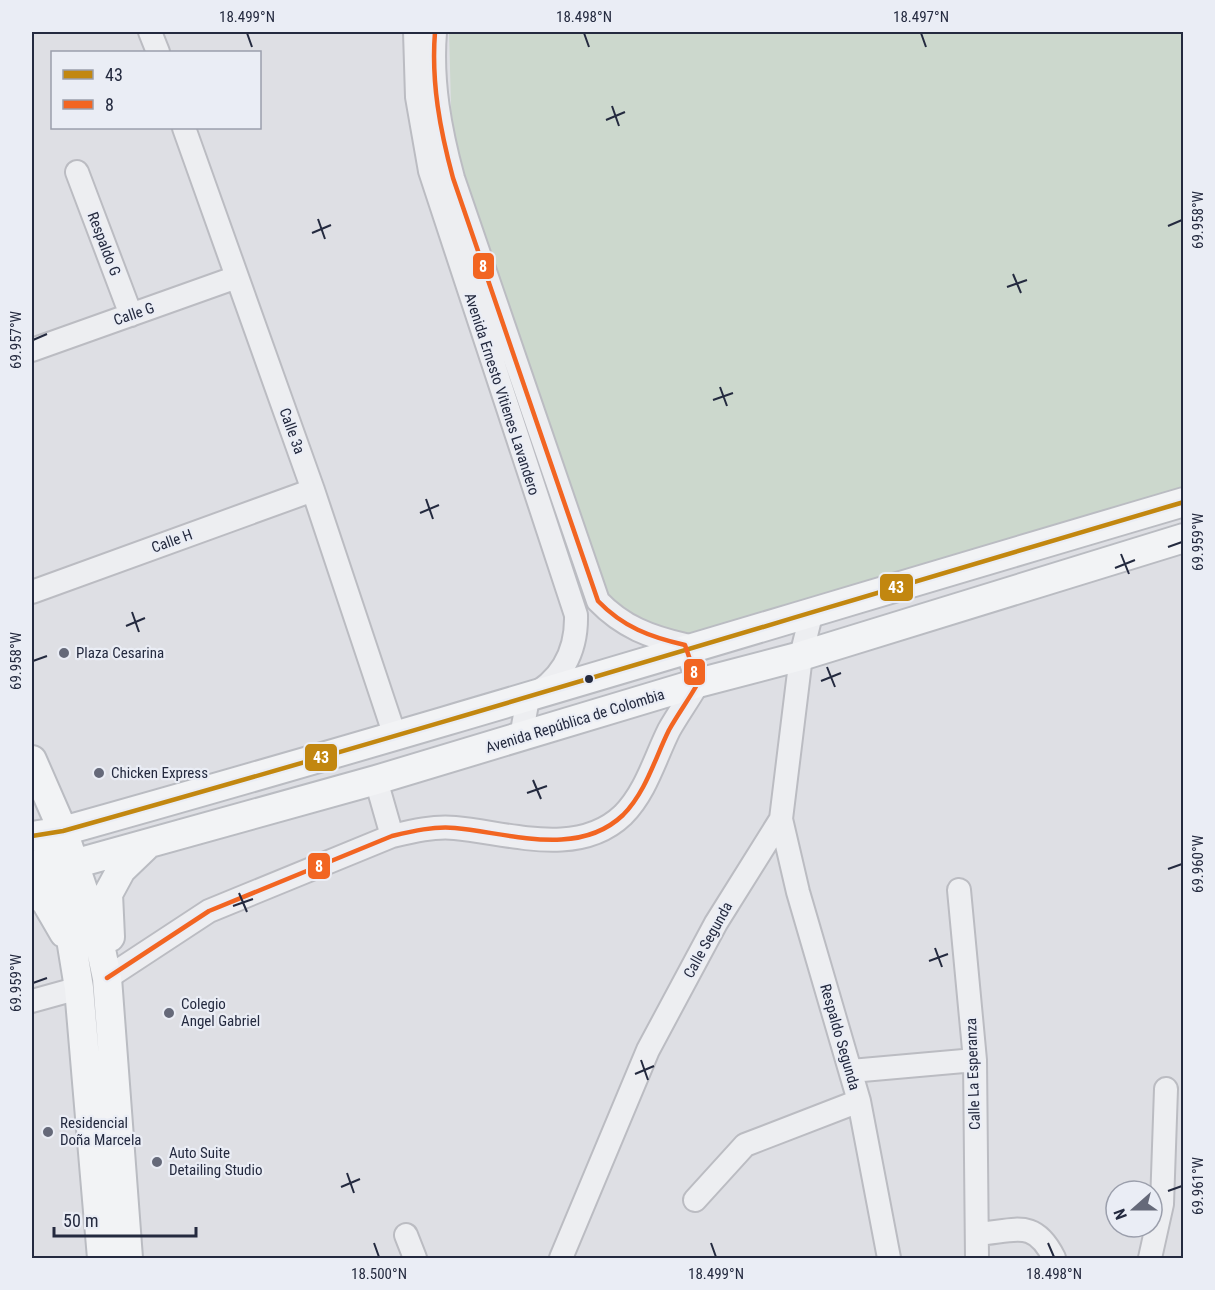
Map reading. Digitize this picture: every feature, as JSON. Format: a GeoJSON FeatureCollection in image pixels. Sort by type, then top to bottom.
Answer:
{"type":"FeatureCollection","features":[{"type":"Feature","properties":{"kind":"main road"},"geometry":{"type":"LineString","coordinates":[[49,846],[110,818],[528,698],[686,648],[1184,502]]}},
{"type":"Feature","properties":{"kind":"main road","name":"Avenida República de Colombia"},"geometry":{"type":"LineString","coordinates":[[49,846],[151,842],[376,780],[698,683],[801,656],[1184,538]]}},
{"type":"Feature","properties":{"kind":"main road"},"geometry":{"type":"LineString","coordinates":[[33,763],[50,794],[69,812],[81,818],[110,818]]}},
{"type":"Feature","properties":{"kind":"main road"},"geometry":{"type":"LineString","coordinates":[[33,763],[49,846],[65,902],[78,981],[102,1258]]}},
{"type":"Feature","properties":{"kind":"main road"},"geometry":{"type":"LineString","coordinates":[[107,978],[110,934],[108,894],[121,870],[151,842]]}},
{"type":"Feature","properties":{"kind":"main road"},"geometry":{"type":"LineString","coordinates":[[49,846],[97,931],[107,978],[128,1258]]}},
{"type":"Feature","properties":{"kind":"main road"},"geometry":{"type":"LineString","coordinates":[[32,890],[46,902],[57,919],[78,981]]}},
{"type":"Feature","properties":{"kind":"street"},"geometry":{"type":"LineString","coordinates":[[150,32],[158,51]]}},
{"type":"Feature","properties":{"kind":"street","name":"Avenida Ernesto Vitienes Lavandero"},"geometry":{"type":"LineString","coordinates":[[415,32],[415,66],[423,142],[457,225],[512,391],[576,615],[576,635],[572,651],[561,670],[546,688],[528,698]]}},
{"type":"Feature","properties":{"kind":"street","name":"Avenida Ernesto Vitienes Lavandero"},"geometry":{"type":"LineString","coordinates":[[435,32],[434,74],[438,111],[457,225]]}},
{"type":"Feature","properties":{"kind":"street","name":"Calle 3a"},"geometry":{"type":"LineString","coordinates":[[184,129],[313,490],[395,736]]}},
{"type":"Feature","properties":{"kind":"street","name":"Respaldo G"},"geometry":{"type":"LineString","coordinates":[[77,172],[131,315]]}},
{"type":"Feature","properties":{"kind":"street","name":"Calle G"},"geometry":{"type":"LineString","coordinates":[[32,350],[237,277]]}},
{"type":"Feature","properties":{"kind":"street","name":"Avenida Ernesto Vitienes Lavandero"},"geometry":{"type":"LineString","coordinates":[[512,391],[598,601],[624,624],[650,637],[685,645],[686,648]]}},
{"type":"Feature","properties":{"kind":"street","name":"Calle H"},"geometry":{"type":"LineString","coordinates":[[32,592],[313,490]]}},
{"type":"Feature","properties":{"kind":"street","name":"Calle Segunda"},"geometry":{"type":"LineString","coordinates":[[561,1258],[648,1050],[717,922],[781,819],[801,656],[812,611]]}},
{"type":"Feature","properties":{"kind":"street"},"geometry":{"type":"LineString","coordinates":[[107,978],[209,911],[392,836],[419,829],[453,828],[541,839],[569,840],[597,830],[623,815],[641,791],[669,730],[698,683],[686,648]]}},
{"type":"Feature","properties":{"kind":"street"},"geometry":{"type":"LineString","coordinates":[[521,737],[528,698]]}},
{"type":"Feature","properties":{"kind":"street"},"geometry":{"type":"LineString","coordinates":[[376,780],[392,836]]}},
{"type":"Feature","properties":{"kind":"street","name":"Respaldo Segunda"},"geometry":{"type":"LineString","coordinates":[[781,819],[798,892],[859,1101],[889,1258]]}},
{"type":"Feature","properties":{"kind":"street","name":"Calle La Esperanza"},"geometry":{"type":"LineString","coordinates":[[959,890],[975,1060],[977,1258]]}},
{"type":"Feature","properties":{"kind":"street"},"geometry":{"type":"LineString","coordinates":[[32,1001],[78,981]]}},
{"type":"Feature","properties":{"kind":"street"},"geometry":{"type":"LineString","coordinates":[[851,1071],[975,1060]]}},
{"type":"Feature","properties":{"kind":"street"},"geometry":{"type":"LineString","coordinates":[[1150,1258],[1162,1204],[1166,1089]]}},
{"type":"Feature","properties":{"kind":"street"},"geometry":{"type":"LineString","coordinates":[[695,1200],[745,1144],[859,1101]]}},
{"type":"Feature","properties":{"kind":"street"},"geometry":{"type":"LineString","coordinates":[[977,1234],[1028,1230],[1046,1241],[1054,1258]]}},
{"type":"Feature","properties":{"kind":"street"},"geometry":{"type":"LineString","coordinates":[[406,1234],[415,1258]]}},
{"type":"Feature","properties":{"kind":"shaded area"},"geometry":{"type":"Polygon","coordinates":[[[449,32],[1183,32],[1183,493],[689,637],[650,628],[605,596],[523,382],[452,140],[449,32]]]}},
{"type":"Feature","properties":{"kind":"transit line","name":"8"},"geometry":{"type":"LineString","coordinates":[[107,978],[209,911],[392,836],[424,829],[447,828],[542,840],[585,836],[605,828],[623,815],[638,796],[669,730],[698,683],[685,645],[638,630],[617,618],[598,601],[453,178],[438,106],[434,69],[435,32]]}},
{"type":"Feature","properties":{"kind":"transit line","name":"43"},"geometry":{"type":"LineString","coordinates":[[32,836],[63,831],[344,751],[1184,502]]}},
{"type":"Feature","properties":{"kind":"place","name":"Plaza Cesarina"},"geometry":{"type":"Point","coordinates":[64,653]}},
{"type":"Feature","properties":{"kind":"place","name":"Chicken Express"},"geometry":{"type":"Point","coordinates":[99,773]}},
{"type":"Feature","properties":{"kind":"place","name":"Colegio Angel Gabriel"},"geometry":{"type":"Point","coordinates":[169,1013]}},
{"type":"Feature","properties":{"kind":"place","name":"Residencial Doña Marcela"},"geometry":{"type":"Point","coordinates":[48,1132]}},
{"type":"Feature","properties":{"kind":"place","name":"Auto Suite Detailing Studio"},"geometry":{"type":"Point","coordinates":[157,1162]}}]}
